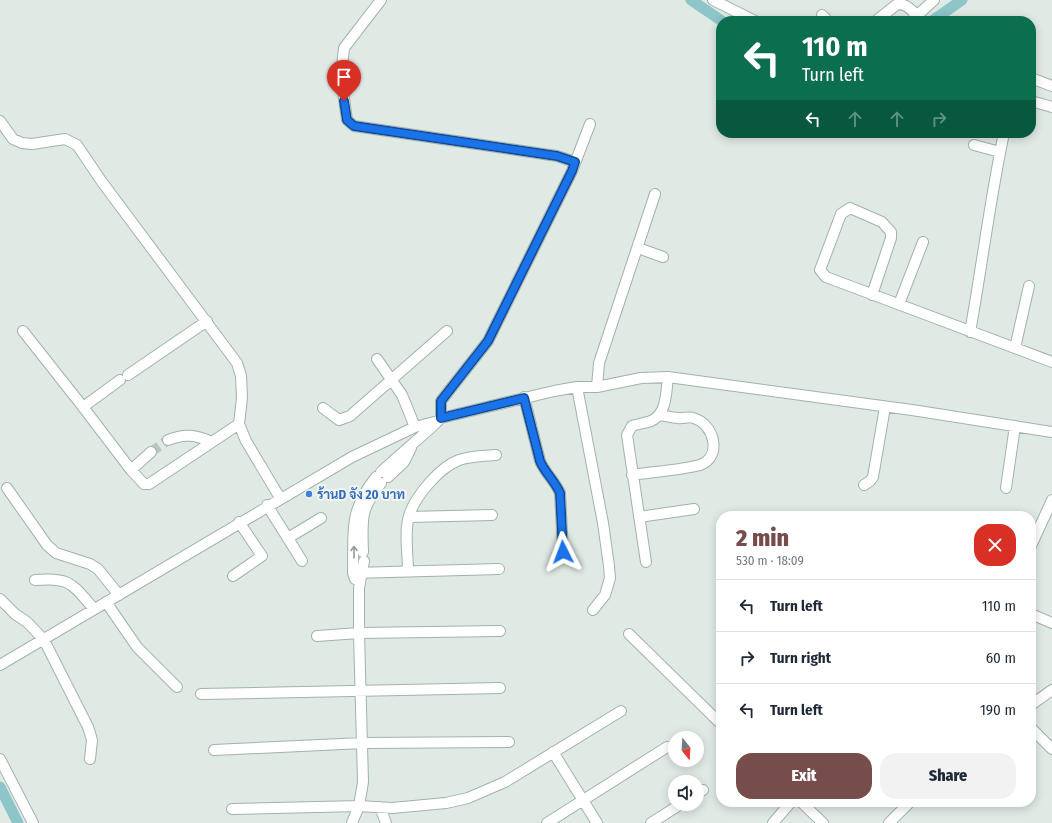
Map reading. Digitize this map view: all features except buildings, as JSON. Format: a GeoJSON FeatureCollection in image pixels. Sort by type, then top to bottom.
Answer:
{"type":"FeatureCollection","features":[{"type":"Feature","properties":{"kind":"street"},"geometry":{"type":"LineString","coordinates":[[381,0],[344,48],[341,76],[347,120],[350,124],[354,126],[557,156],[575,162]]}},
{"type":"Feature","properties":{"kind":"street"},"geometry":{"type":"LineString","coordinates":[[713,0],[745,16]]}},
{"type":"Feature","properties":{"kind":"street"},"geometry":{"type":"LineString","coordinates":[[916,16],[934,0]]}},
{"type":"Feature","properties":{"kind":"street"},"geometry":{"type":"LineString","coordinates":[[882,16],[896,5],[903,4],[912,16]]}},
{"type":"Feature","properties":{"kind":"street"},"geometry":{"type":"LineString","coordinates":[[1036,80],[1052,86]]}},
{"type":"Feature","properties":{"kind":"street"},"geometry":{"type":"LineString","coordinates":[[1036,102],[1052,107]]}},
{"type":"Feature","properties":{"kind":"street"},"geometry":{"type":"LineString","coordinates":[[0,121],[13,139],[22,143],[32,144],[65,139],[78,145],[102,182],[233,356],[239,368],[242,398],[239,424],[246,441],[280,498]]}},
{"type":"Feature","properties":{"kind":"street"},"geometry":{"type":"LineString","coordinates":[[352,823],[359,806],[363,782],[358,573],[359,514],[396,456],[412,446],[440,420],[441,401],[488,341],[572,171],[590,124]]}},
{"type":"Feature","properties":{"kind":"street"},"geometry":{"type":"LineString","coordinates":[[970,332],[1003,138]]}},
{"type":"Feature","properties":{"kind":"street"},"geometry":{"type":"LineString","coordinates":[[974,145],[1000,152]]}},
{"type":"Feature","properties":{"kind":"street"},"geometry":{"type":"LineString","coordinates":[[597,388],[600,363],[655,194]]}},
{"type":"Feature","properties":{"kind":"street"},"geometry":{"type":"LineString","coordinates":[[872,295],[891,238],[890,228],[882,222],[850,208],[841,214],[820,270],[826,277],[872,295],[899,304],[970,332],[1052,362]]}},
{"type":"Feature","properties":{"kind":"street"},"geometry":{"type":"LineString","coordinates":[[899,304],[923,242]]}},
{"type":"Feature","properties":{"kind":"street"},"geometry":{"type":"LineString","coordinates":[[638,248],[663,257]]}},
{"type":"Feature","properties":{"kind":"street"},"geometry":{"type":"LineString","coordinates":[[1015,348],[1029,286]]}},
{"type":"Feature","properties":{"kind":"street"},"geometry":{"type":"LineString","coordinates":[[83,407],[124,377],[207,321]]}},
{"type":"Feature","properties":{"kind":"street"},"geometry":{"type":"LineString","coordinates":[[23,331],[131,470],[143,483],[147,484],[239,424]]}},
{"type":"Feature","properties":{"kind":"street"},"geometry":{"type":"LineString","coordinates":[[323,408],[335,418],[344,420],[447,331]]}},
{"type":"Feature","properties":{"kind":"street"},"geometry":{"type":"LineString","coordinates":[[377,359],[393,379],[402,395],[415,427]]}},
{"type":"Feature","properties":{"kind":"street"},"geometry":{"type":"LineString","coordinates":[[646,562],[627,435],[632,426],[653,420],[660,415],[666,398],[668,377]]}},
{"type":"Feature","properties":{"kind":"street"},"geometry":{"type":"LineString","coordinates":[[0,665],[267,505],[352,457],[415,427],[524,398],[577,387],[597,388],[641,378],[668,377],[1052,432]]}},
{"type":"Feature","properties":{"kind":"street"},"geometry":{"type":"LineString","coordinates":[[577,387],[603,523],[610,578],[605,595],[593,610]]}},
{"type":"Feature","properties":{"kind":"street"},"geometry":{"type":"LineString","coordinates":[[524,398],[543,469],[557,486],[560,493],[563,552]]}},
{"type":"Feature","properties":{"kind":"street"},"geometry":{"type":"LineString","coordinates":[[864,485],[873,477],[885,407]]}},
{"type":"Feature","properties":{"kind":"street"},"geometry":{"type":"LineString","coordinates":[[632,476],[701,464],[710,458],[714,447],[712,436],[699,420],[693,418],[679,418],[660,415]]}},
{"type":"Feature","properties":{"kind":"street"},"geometry":{"type":"LineString","coordinates":[[1006,488],[1015,426]]}},
{"type":"Feature","properties":{"kind":"street"},"geometry":{"type":"LineString","coordinates":[[168,440],[192,435],[212,442]]}},
{"type":"Feature","properties":{"kind":"street"},"geometry":{"type":"LineString","coordinates":[[131,470],[151,452]]}},
{"type":"Feature","properties":{"kind":"street"},"geometry":{"type":"LineString","coordinates":[[408,571],[409,517],[418,498],[448,467],[458,461],[468,457],[496,455]]}},
{"type":"Feature","properties":{"kind":"street"},"geometry":{"type":"LineString","coordinates":[[8,488],[47,546],[56,553],[90,564],[98,569],[119,594]]}},
{"type":"Feature","properties":{"kind":"street"},"geometry":{"type":"LineString","coordinates":[[1036,535],[1052,500]]}},
{"type":"Feature","properties":{"kind":"street"},"geometry":{"type":"LineString","coordinates":[[267,505],[302,561]]}},
{"type":"Feature","properties":{"kind":"street"},"geometry":{"type":"LineString","coordinates":[[639,517],[694,509]]}},
{"type":"Feature","properties":{"kind":"street"},"geometry":{"type":"LineString","coordinates":[[358,573],[363,556],[359,514]]}},
{"type":"Feature","properties":{"kind":"street"},"geometry":{"type":"LineString","coordinates":[[409,517],[492,515]]}},
{"type":"Feature","properties":{"kind":"street"},"geometry":{"type":"LineString","coordinates":[[288,538],[321,518]]}},
{"type":"Feature","properties":{"kind":"street"},"geometry":{"type":"LineString","coordinates":[[233,576],[262,556],[239,522]]}},
{"type":"Feature","properties":{"kind":"street"},"geometry":{"type":"LineString","coordinates":[[358,573],[499,569]]}},
{"type":"Feature","properties":{"kind":"street"},"geometry":{"type":"LineString","coordinates":[[35,580],[55,578],[71,584],[94,609]]}},
{"type":"Feature","properties":{"kind":"street"},"geometry":{"type":"LineString","coordinates":[[0,599],[15,614],[27,622],[44,640],[88,727],[92,740],[90,758]]}},
{"type":"Feature","properties":{"kind":"street"},"geometry":{"type":"LineString","coordinates":[[106,602],[137,647],[177,687]]}},
{"type":"Feature","properties":{"kind":"street"},"geometry":{"type":"LineString","coordinates":[[1036,616],[1052,623]]}},
{"type":"Feature","properties":{"kind":"street"},"geometry":{"type":"LineString","coordinates":[[317,636],[359,632],[500,631]]}},
{"type":"Feature","properties":{"kind":"street"},"geometry":{"type":"LineString","coordinates":[[629,634],[716,719]]}},
{"type":"Feature","properties":{"kind":"street"},"geometry":{"type":"LineString","coordinates":[[201,694],[500,688]]}},
{"type":"Feature","properties":{"kind":"street"},"geometry":{"type":"LineString","coordinates":[[1036,701],[1052,690]]}},
{"type":"Feature","properties":{"kind":"street"},"geometry":{"type":"LineString","coordinates":[[232,809],[422,806],[468,798],[505,782],[621,711]]}},
{"type":"Feature","properties":{"kind":"street"},"geometry":{"type":"LineString","coordinates":[[1036,733],[1052,750]]}},
{"type":"Feature","properties":{"kind":"street"},"geometry":{"type":"LineString","coordinates":[[214,750],[363,743],[508,742]]}},
{"type":"Feature","properties":{"kind":"street"},"geometry":{"type":"LineString","coordinates":[[547,823],[667,747]]}},
{"type":"Feature","properties":{"kind":"street"},"geometry":{"type":"LineString","coordinates":[[553,752],[598,823]]}},
{"type":"Feature","properties":{"kind":"street"},"geometry":{"type":"LineString","coordinates":[[0,759],[33,823]]}},
{"type":"Feature","properties":{"kind":"street"},"geometry":{"type":"LineString","coordinates":[[380,807],[386,823]]}},
{"type":"Feature","properties":{"kind":"street"},"geometry":{"type":"LineString","coordinates":[[773,823],[786,807]]}},
{"type":"Feature","properties":{"kind":"street"},"geometry":{"type":"LineString","coordinates":[[806,807],[823,823]]}},
{"type":"Feature","properties":{"kind":"street"},"geometry":{"type":"LineString","coordinates":[[889,823],[905,807]]}},
{"type":"Feature","properties":{"kind":"street"},"geometry":{"type":"LineString","coordinates":[[651,823],[671,811]]}},
{"type":"Feature","properties":{"kind":"waterway"},"geometry":{"type":"LineString","coordinates":[[691,0],[716,17]]}},
{"type":"Feature","properties":{"kind":"waterway"},"geometry":{"type":"LineString","coordinates":[[939,16],[962,0]]}},
{"type":"Feature","properties":{"kind":"waterway"},"geometry":{"type":"LineString","coordinates":[[0,787],[18,823]]}},
{"type":"Feature","properties":{"kind":"tunnel"},"geometry":{"type":"LineString","coordinates":[[151,452],[168,440]]}},
{"type":"Feature","properties":{"kind":"place","name":"ร้านD จัง 20 บาท"},"geometry":{"type":"Point","coordinates":[309,494]}},
{"type":"Feature","properties":{"kind":"route"},"geometry":{"type":"LineString","coordinates":[[344,101],[347,120],[354,126],[557,156],[575,162],[572,171],[488,341],[447,391],[441,401],[440,407],[441,418],[524,398],[543,469],[557,486],[560,493],[563,552]]}}]}
